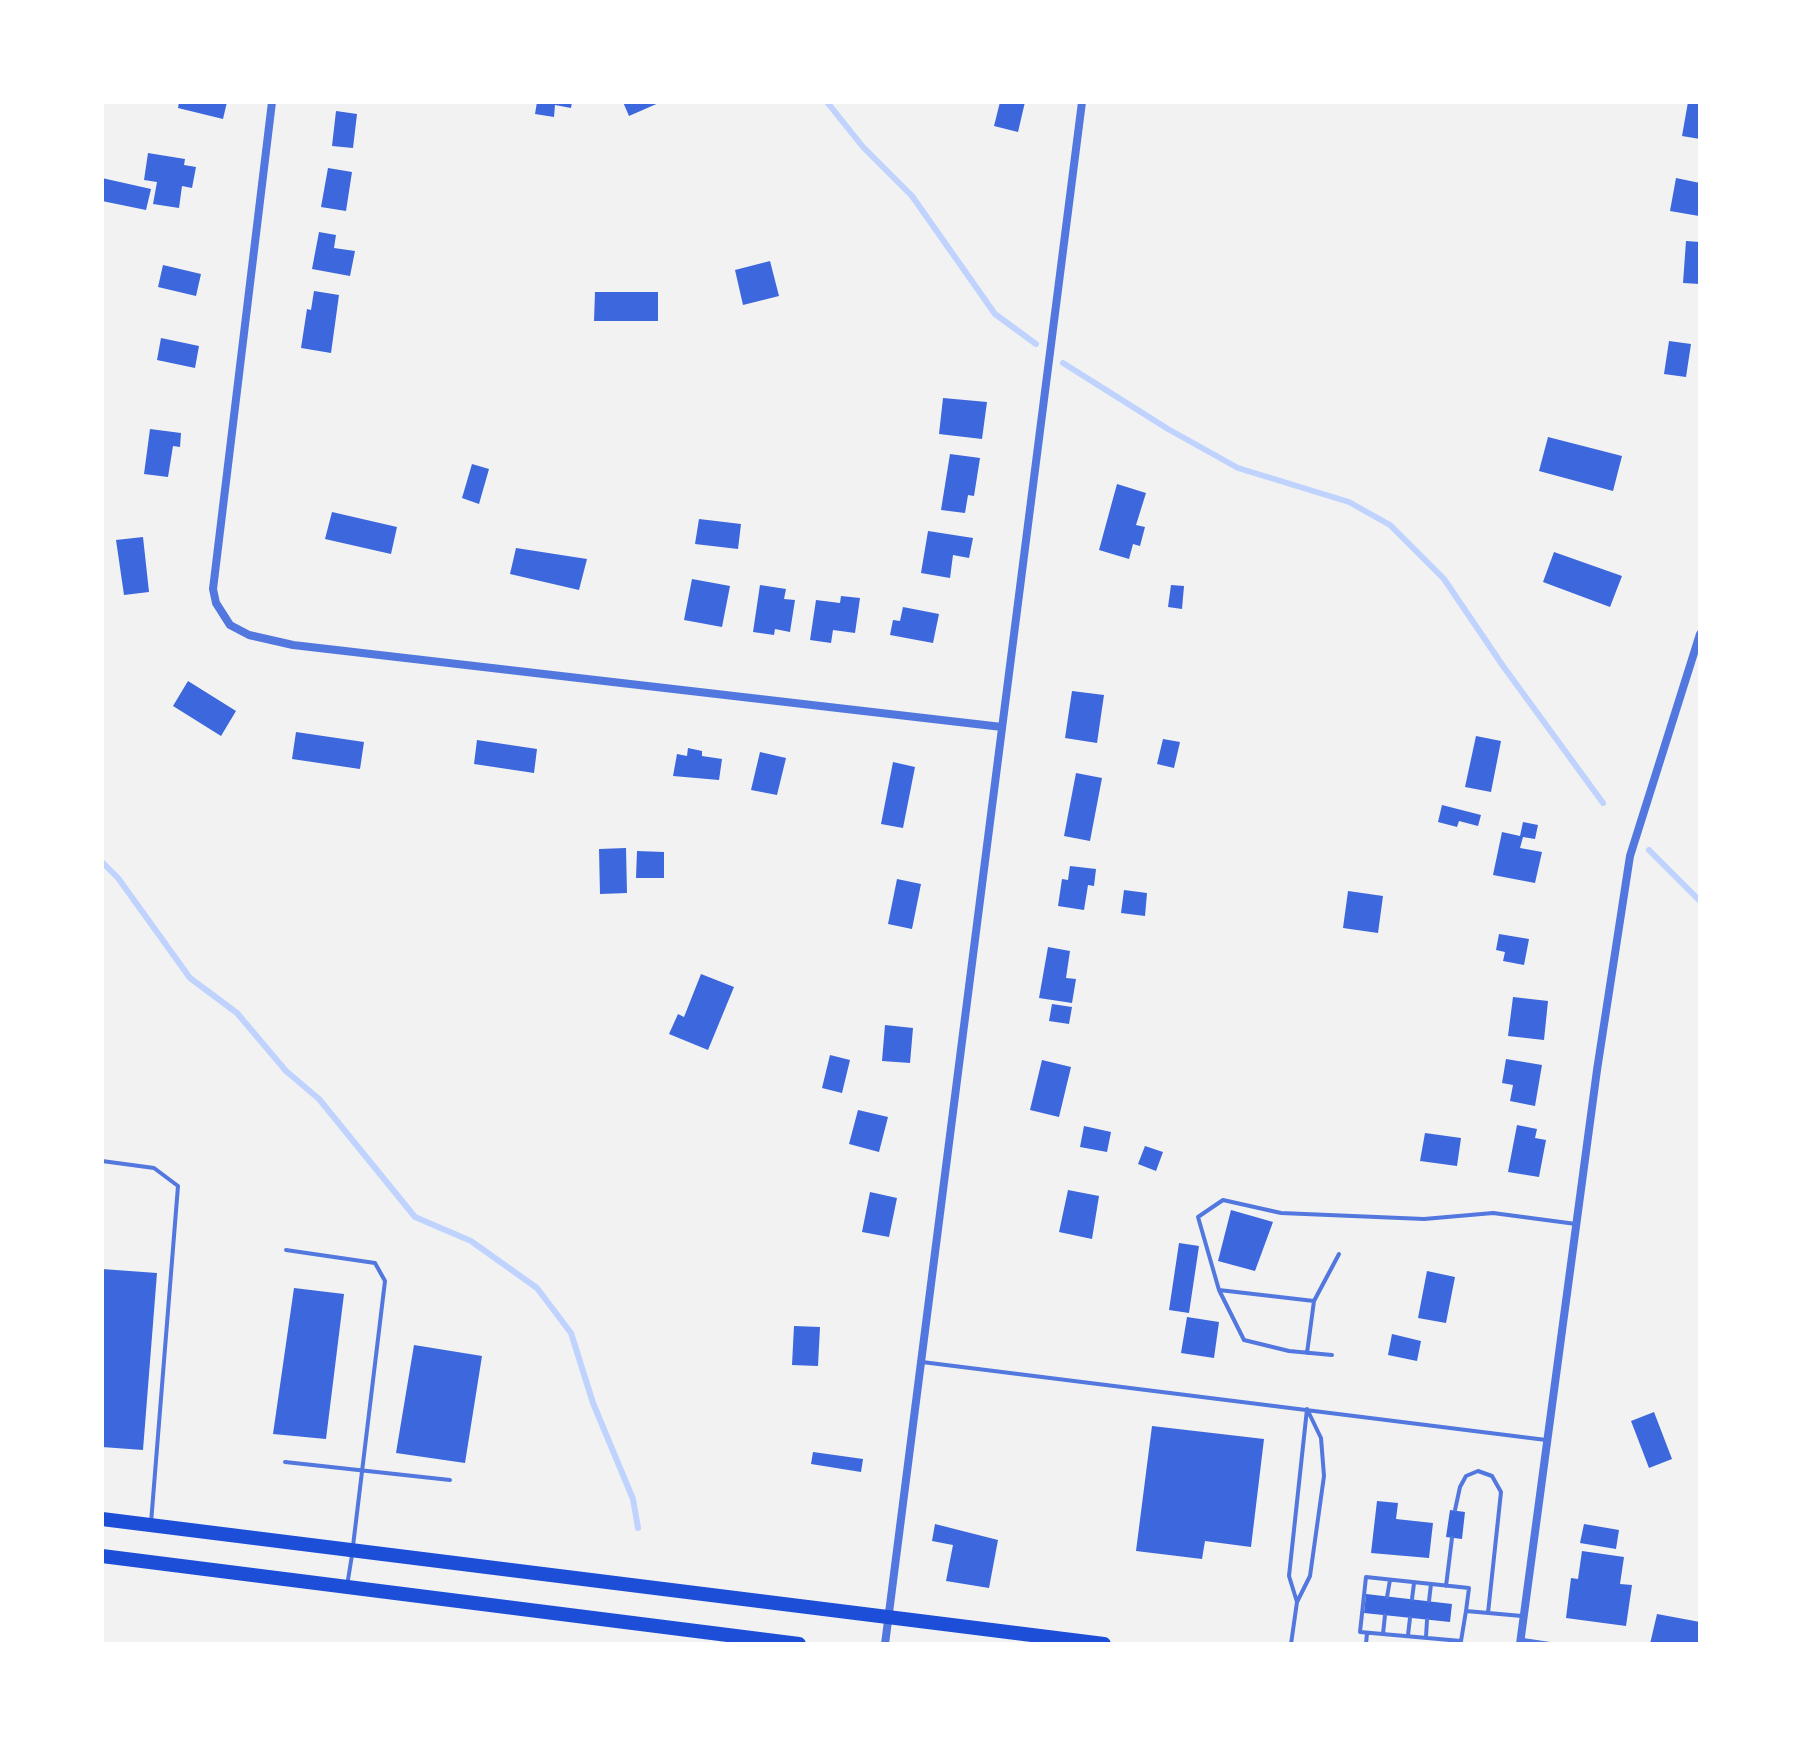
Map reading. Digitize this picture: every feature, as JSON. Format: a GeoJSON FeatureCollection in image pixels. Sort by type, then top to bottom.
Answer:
{"type":"FeatureCollection","features":[{"type":"Feature","properties":{"kind":"highway"},"geometry":{"type":"LineString","coordinates":[[102,1519],[1104,1644]]}},
{"type":"Feature","properties":{"kind":"highway"},"geometry":{"type":"LineString","coordinates":[[102,1556],[799,1644]]}},
{"type":"Feature","properties":{"kind":"street"},"geometry":{"type":"LineString","coordinates":[[272,102],[213,589],[216,603],[230,625],[249,635],[293,645],[1002,727]]}},
{"type":"Feature","properties":{"kind":"street"},"geometry":{"type":"LineString","coordinates":[[885,1644],[1082,102]]}},
{"type":"Feature","properties":{"kind":"street"},"geometry":{"type":"LineString","coordinates":[[1520,1642],[1576,1224],[1630,856],[1700,634]]}},
{"type":"Feature","properties":{"kind":"lane"},"geometry":{"type":"LineString","coordinates":[[102,1161],[154,1168],[178,1186],[151,1525]]}},
{"type":"Feature","properties":{"kind":"lane"},"geometry":{"type":"LineString","coordinates":[[1332,1355],[1244,1340],[1219,1290],[1198,1217],[1223,1200],[1281,1213],[1424,1219],[1493,1213],[1576,1224]]}},
{"type":"Feature","properties":{"kind":"lane"},"geometry":{"type":"LineString","coordinates":[[286,1250],[375,1263],[385,1281],[347,1588]]}},
{"type":"Feature","properties":{"kind":"lane"},"geometry":{"type":"LineString","coordinates":[[1307,1353],[1314,1301],[1339,1254]]}},
{"type":"Feature","properties":{"kind":"lane"},"geometry":{"type":"LineString","coordinates":[[1219,1290],[1314,1301]]}},
{"type":"Feature","properties":{"kind":"lane"},"geometry":{"type":"LineString","coordinates":[[922,1362],[1005,1375],[1546,1440]]}},
{"type":"Feature","properties":{"kind":"lane"},"geometry":{"type":"LineString","coordinates":[[1297,1602],[1289,1576],[1307,1409]]}},
{"type":"Feature","properties":{"kind":"lane"},"geometry":{"type":"LineString","coordinates":[[1291,1644],[1297,1602],[1310,1576],[1324,1476],[1321,1438],[1307,1409]]}},
{"type":"Feature","properties":{"kind":"lane"},"geometry":{"type":"LineString","coordinates":[[285,1462],[450,1480]]}},
{"type":"Feature","properties":{"kind":"lane"},"geometry":{"type":"LineString","coordinates":[[1455,1510],[1466,1476],[1478,1471],[1492,1476],[1501,1492],[1488,1613]]}},
{"type":"Feature","properties":{"kind":"lane"},"geometry":{"type":"LineString","coordinates":[[1446,1586],[1452,1538]]}},
{"type":"Feature","properties":{"kind":"lane"},"geometry":{"type":"LineString","coordinates":[[1366,1577],[1446,1586],[1469,1588],[1461,1641],[1440,1642],[1360,1632],[1366,1577]]}},
{"type":"Feature","properties":{"kind":"lane"},"geometry":{"type":"LineString","coordinates":[[1387,1597],[1390,1580]]}},
{"type":"Feature","properties":{"kind":"lane"},"geometry":{"type":"LineString","coordinates":[[1412,1599],[1414,1583]]}},
{"type":"Feature","properties":{"kind":"lane"},"geometry":{"type":"LineString","coordinates":[[1429,1601],[1431,1584]]}},
{"type":"Feature","properties":{"kind":"lane"},"geometry":{"type":"LineString","coordinates":[[1466,1611],[1523,1616]]}},
{"type":"Feature","properties":{"kind":"lane"},"geometry":{"type":"LineString","coordinates":[[1383,1634],[1385,1615]]}},
{"type":"Feature","properties":{"kind":"lane"},"geometry":{"type":"LineString","coordinates":[[1408,1636],[1410,1618]]}},
{"type":"Feature","properties":{"kind":"lane"},"geometry":{"type":"LineString","coordinates":[[1426,1638],[1427,1620]]}},
{"type":"Feature","properties":{"kind":"lane"},"geometry":{"type":"LineString","coordinates":[[1366,1644],[1367,1633]]}},
{"type":"Feature","properties":{"kind":"lane"},"geometry":{"type":"LineString","coordinates":[[1520,1642],[1550,1644]]}},
{"type":"Feature","properties":{"kind":"building"},"geometry":{"type":"Polygon","coordinates":[[[179,102],[227,102],[223,119],[178,108],[179,102]]]}},
{"type":"Feature","properties":{"kind":"building"},"geometry":{"type":"Polygon","coordinates":[[[537,102],[572,102],[571,108],[555,105],[554,117],[535,114],[537,102]]]}},
{"type":"Feature","properties":{"kind":"building"},"geometry":{"type":"Polygon","coordinates":[[[623,102],[661,102],[629,116],[623,102]]]}},
{"type":"Feature","properties":{"kind":"building"},"geometry":{"type":"Polygon","coordinates":[[[1000,102],[1025,102],[1018,132],[994,126],[1000,102]]]}},
{"type":"Feature","properties":{"kind":"building"},"geometry":{"type":"Polygon","coordinates":[[[1688,102],[1700,102],[1700,139],[1682,136],[1688,102]]]}},
{"type":"Feature","properties":{"kind":"building"},"geometry":{"type":"Polygon","coordinates":[[[336,111],[357,114],[353,148],[332,146],[336,111]]]}},
{"type":"Feature","properties":{"kind":"building"},"geometry":{"type":"Polygon","coordinates":[[[148,153],[185,159],[184,165],[196,167],[192,188],[182,186],[179,208],[153,204],[157,182],[144,180],[148,153]]]}},
{"type":"Feature","properties":{"kind":"building"},"geometry":{"type":"Polygon","coordinates":[[[328,168],[352,172],[346,211],[321,207],[328,168]]]}},
{"type":"Feature","properties":{"kind":"building"},"geometry":{"type":"Polygon","coordinates":[[[102,178],[151,189],[146,210],[102,201],[102,178]]]}},
{"type":"Feature","properties":{"kind":"building"},"geometry":{"type":"Polygon","coordinates":[[[1676,178],[1700,183],[1699,216],[1670,211],[1676,178]]]}},
{"type":"Feature","properties":{"kind":"building"},"geometry":{"type":"Polygon","coordinates":[[[319,232],[336,235],[334,248],[355,251],[350,276],[312,269],[319,232]]]}},
{"type":"Feature","properties":{"kind":"building"},"geometry":{"type":"Polygon","coordinates":[[[1686,241],[1700,242],[1700,284],[1683,283],[1686,241]]]}},
{"type":"Feature","properties":{"kind":"building"},"geometry":{"type":"Polygon","coordinates":[[[770,261],[779,296],[743,305],[735,270],[770,261]]]}},
{"type":"Feature","properties":{"kind":"building"},"geometry":{"type":"Polygon","coordinates":[[[163,265],[201,274],[196,296],[158,287],[163,265]]]}},
{"type":"Feature","properties":{"kind":"building"},"geometry":{"type":"Polygon","coordinates":[[[314,291],[339,295],[331,353],[301,348],[307,309],[311,310],[314,291]]]}},
{"type":"Feature","properties":{"kind":"building"},"geometry":{"type":"Polygon","coordinates":[[[595,292],[658,292],[658,321],[594,321],[595,292]]]}},
{"type":"Feature","properties":{"kind":"building"},"geometry":{"type":"Polygon","coordinates":[[[161,338],[199,346],[195,368],[157,360],[161,338]]]}},
{"type":"Feature","properties":{"kind":"building"},"geometry":{"type":"Polygon","coordinates":[[[1669,341],[1691,344],[1686,377],[1664,374],[1669,341]]]}},
{"type":"Feature","properties":{"kind":"building"},"geometry":{"type":"Polygon","coordinates":[[[943,398],[987,402],[982,439],[939,434],[943,398]]]}},
{"type":"Feature","properties":{"kind":"building"},"geometry":{"type":"Polygon","coordinates":[[[150,429],[181,433],[180,447],[173,446],[168,477],[144,474],[150,429]]]}},
{"type":"Feature","properties":{"kind":"building"},"geometry":{"type":"Polygon","coordinates":[[[1548,437],[1622,456],[1613,491],[1539,471],[1548,437]]]}},
{"type":"Feature","properties":{"kind":"building"},"geometry":{"type":"Polygon","coordinates":[[[950,454],[980,458],[974,496],[968,495],[965,513],[941,510],[950,454]]]}},
{"type":"Feature","properties":{"kind":"building"},"geometry":{"type":"Polygon","coordinates":[[[472,464],[489,469],[479,504],[462,498],[472,464]]]}},
{"type":"Feature","properties":{"kind":"building"},"geometry":{"type":"Polygon","coordinates":[[[1117,484],[1146,493],[1136,525],[1145,527],[1140,546],[1133,544],[1129,559],[1099,550],[1117,484]]]}},
{"type":"Feature","properties":{"kind":"building"},"geometry":{"type":"Polygon","coordinates":[[[332,512],[397,527],[391,554],[325,539],[332,512]]]}},
{"type":"Feature","properties":{"kind":"building"},"geometry":{"type":"Polygon","coordinates":[[[699,519],[741,524],[738,549],[695,544],[699,519]]]}},
{"type":"Feature","properties":{"kind":"building"},"geometry":{"type":"Polygon","coordinates":[[[928,531],[973,538],[969,558],[953,555],[950,578],[921,573],[928,531]]]}},
{"type":"Feature","properties":{"kind":"building"},"geometry":{"type":"Polygon","coordinates":[[[143,537],[149,592],[124,595],[116,540],[143,537]]]}},
{"type":"Feature","properties":{"kind":"building"},"geometry":{"type":"Polygon","coordinates":[[[516,548],[587,559],[579,590],[510,574],[516,548]]]}},
{"type":"Feature","properties":{"kind":"building"},"geometry":{"type":"Polygon","coordinates":[[[1554,552],[1622,576],[1610,607],[1543,582],[1554,552]]]}},
{"type":"Feature","properties":{"kind":"building"},"geometry":{"type":"Polygon","coordinates":[[[692,579],[730,586],[722,627],[684,620],[692,579]]]}},
{"type":"Feature","properties":{"kind":"building"},"geometry":{"type":"Polygon","coordinates":[[[760,585],[786,589],[784,599],[795,600],[790,632],[775,629],[774,635],[753,632],[760,585]]]}},
{"type":"Feature","properties":{"kind":"building"},"geometry":{"type":"Polygon","coordinates":[[[1171,585],[1184,586],[1182,609],[1168,607],[1171,585]]]}},
{"type":"Feature","properties":{"kind":"building"},"geometry":{"type":"Polygon","coordinates":[[[841,596],[860,598],[855,633],[833,630],[831,643],[810,640],[816,600],[840,603],[841,596]]]}},
{"type":"Feature","properties":{"kind":"building"},"geometry":{"type":"Polygon","coordinates":[[[903,607],[939,614],[933,643],[890,635],[893,620],[900,621],[903,607]]]}},
{"type":"Feature","properties":{"kind":"building"},"geometry":{"type":"Polygon","coordinates":[[[188,681],[236,711],[221,736],[173,706],[188,681]]]}},
{"type":"Feature","properties":{"kind":"building"},"geometry":{"type":"Polygon","coordinates":[[[1072,691],[1104,695],[1097,743],[1065,738],[1072,691]]]}},
{"type":"Feature","properties":{"kind":"building"},"geometry":{"type":"Polygon","coordinates":[[[296,732],[364,742],[360,769],[292,759],[296,732]]]}},
{"type":"Feature","properties":{"kind":"building"},"geometry":{"type":"Polygon","coordinates":[[[1476,736],[1501,741],[1491,792],[1465,787],[1476,736]]]}},
{"type":"Feature","properties":{"kind":"building"},"geometry":{"type":"Polygon","coordinates":[[[1163,739],[1180,742],[1174,768],[1157,764],[1163,739]]]}},
{"type":"Feature","properties":{"kind":"building"},"geometry":{"type":"Polygon","coordinates":[[[477,740],[537,749],[534,773],[474,764],[477,740]]]}},
{"type":"Feature","properties":{"kind":"building"},"geometry":{"type":"Polygon","coordinates":[[[688,748],[702,751],[702,756],[722,759],[719,780],[673,776],[677,754],[687,756],[688,748]]]}},
{"type":"Feature","properties":{"kind":"building"},"geometry":{"type":"Polygon","coordinates":[[[760,752],[786,758],[777,795],[751,790],[760,752]]]}},
{"type":"Feature","properties":{"kind":"building"},"geometry":{"type":"Polygon","coordinates":[[[893,762],[915,767],[903,828],[881,824],[893,762]]]}},
{"type":"Feature","properties":{"kind":"building"},"geometry":{"type":"Polygon","coordinates":[[[1076,773],[1102,778],[1090,841],[1064,836],[1076,773]]]}},
{"type":"Feature","properties":{"kind":"building"},"geometry":{"type":"Polygon","coordinates":[[[1442,805],[1481,815],[1478,826],[1459,821],[1457,827],[1438,822],[1442,805]]]}},
{"type":"Feature","properties":{"kind":"building"},"geometry":{"type":"Polygon","coordinates":[[[1523,822],[1538,825],[1535,839],[1523,837],[1520,848],[1542,852],[1535,883],[1493,875],[1502,832],[1520,836],[1523,822]]]}},
{"type":"Feature","properties":{"kind":"building"},"geometry":{"type":"Polygon","coordinates":[[[626,848],[627,893],[600,894],[599,849],[626,848]]]}},
{"type":"Feature","properties":{"kind":"building"},"geometry":{"type":"Polygon","coordinates":[[[637,851],[664,852],[664,878],[636,878],[637,851]]]}},
{"type":"Feature","properties":{"kind":"building"},"geometry":{"type":"Polygon","coordinates":[[[1070,866],[1096,869],[1094,886],[1088,885],[1084,910],[1058,906],[1062,879],[1068,880],[1070,866]]]}},
{"type":"Feature","properties":{"kind":"building"},"geometry":{"type":"Polygon","coordinates":[[[897,879],[921,884],[912,929],[888,924],[897,879]]]}},
{"type":"Feature","properties":{"kind":"building"},"geometry":{"type":"Polygon","coordinates":[[[1124,890],[1147,893],[1145,916],[1121,913],[1124,890]]]}},
{"type":"Feature","properties":{"kind":"building"},"geometry":{"type":"Polygon","coordinates":[[[1348,891],[1383,896],[1378,933],[1343,928],[1348,891]]]}},
{"type":"Feature","properties":{"kind":"building"},"geometry":{"type":"Polygon","coordinates":[[[1499,934],[1529,939],[1524,965],[1503,961],[1505,952],[1496,950],[1499,934]]]}},
{"type":"Feature","properties":{"kind":"building"},"geometry":{"type":"Polygon","coordinates":[[[1048,947],[1070,951],[1066,978],[1076,979],[1072,1003],[1039,998],[1048,947]]]}},
{"type":"Feature","properties":{"kind":"building"},"geometry":{"type":"Polygon","coordinates":[[[701,974],[734,987],[708,1050],[669,1034],[678,1014],[684,1017],[701,974]]]}},
{"type":"Feature","properties":{"kind":"building"},"geometry":{"type":"Polygon","coordinates":[[[1513,997],[1548,1001],[1544,1040],[1508,1036],[1513,997]]]}},
{"type":"Feature","properties":{"kind":"building"},"geometry":{"type":"Polygon","coordinates":[[[1052,1004],[1072,1007],[1069,1024],[1049,1021],[1052,1004]]]}},
{"type":"Feature","properties":{"kind":"building"},"geometry":{"type":"Polygon","coordinates":[[[885,1025],[913,1028],[910,1063],[882,1061],[885,1025]]]}},
{"type":"Feature","properties":{"kind":"building"},"geometry":{"type":"Polygon","coordinates":[[[830,1055],[850,1060],[842,1093],[822,1088],[830,1055]]]}},
{"type":"Feature","properties":{"kind":"building"},"geometry":{"type":"Polygon","coordinates":[[[1506,1059],[1542,1065],[1535,1106],[1510,1101],[1513,1085],[1502,1083],[1506,1059]]]}},
{"type":"Feature","properties":{"kind":"building"},"geometry":{"type":"Polygon","coordinates":[[[1042,1060],[1071,1067],[1059,1117],[1030,1110],[1042,1060]]]}},
{"type":"Feature","properties":{"kind":"building"},"geometry":{"type":"Polygon","coordinates":[[[858,1110],[888,1117],[879,1152],[849,1144],[858,1110]]]}},
{"type":"Feature","properties":{"kind":"building"},"geometry":{"type":"Polygon","coordinates":[[[1517,1125],[1537,1129],[1535,1138],[1546,1140],[1539,1177],[1508,1172],[1517,1125]]]}},
{"type":"Feature","properties":{"kind":"building"},"geometry":{"type":"Polygon","coordinates":[[[1084,1126],[1111,1132],[1107,1152],[1080,1147],[1084,1126]]]}},
{"type":"Feature","properties":{"kind":"building"},"geometry":{"type":"Polygon","coordinates":[[[1425,1133],[1461,1138],[1457,1166],[1420,1161],[1425,1133]]]}},
{"type":"Feature","properties":{"kind":"building"},"geometry":{"type":"Polygon","coordinates":[[[1145,1146],[1163,1152],[1156,1171],[1138,1164],[1145,1146]]]}},
{"type":"Feature","properties":{"kind":"building"},"geometry":{"type":"Polygon","coordinates":[[[1068,1190],[1099,1196],[1092,1239],[1059,1232],[1068,1190]]]}},
{"type":"Feature","properties":{"kind":"building"},"geometry":{"type":"Polygon","coordinates":[[[870,1192],[897,1198],[889,1237],[862,1232],[870,1192]]]}},
{"type":"Feature","properties":{"kind":"building"},"geometry":{"type":"Polygon","coordinates":[[[1231,1210],[1273,1222],[1255,1271],[1218,1261],[1231,1210]]]}},
{"type":"Feature","properties":{"kind":"building"},"geometry":{"type":"Polygon","coordinates":[[[1179,1243],[1199,1246],[1189,1313],[1169,1310],[1179,1243]]]}},
{"type":"Feature","properties":{"kind":"building"},"geometry":{"type":"Polygon","coordinates":[[[102,1269],[157,1273],[143,1450],[102,1447],[102,1269]]]}},
{"type":"Feature","properties":{"kind":"building"},"geometry":{"type":"Polygon","coordinates":[[[1427,1271],[1455,1277],[1446,1323],[1418,1318],[1427,1271]]]}},
{"type":"Feature","properties":{"kind":"building"},"geometry":{"type":"Polygon","coordinates":[[[294,1288],[344,1294],[326,1439],[273,1434],[294,1288]]]}},
{"type":"Feature","properties":{"kind":"building"},"geometry":{"type":"Polygon","coordinates":[[[1187,1317],[1219,1322],[1214,1358],[1181,1353],[1187,1317]]]}},
{"type":"Feature","properties":{"kind":"building"},"geometry":{"type":"Polygon","coordinates":[[[794,1326],[820,1327],[818,1366],[792,1365],[794,1326]]]}},
{"type":"Feature","properties":{"kind":"building"},"geometry":{"type":"Polygon","coordinates":[[[1392,1334],[1421,1341],[1417,1361],[1388,1355],[1392,1334]]]}},
{"type":"Feature","properties":{"kind":"building"},"geometry":{"type":"Polygon","coordinates":[[[414,1345],[482,1356],[465,1463],[396,1453],[414,1345]]]}},
{"type":"Feature","properties":{"kind":"building"},"geometry":{"type":"Polygon","coordinates":[[[1654,1412],[1672,1459],[1649,1468],[1631,1421],[1654,1412]]]}},
{"type":"Feature","properties":{"kind":"building"},"geometry":{"type":"Polygon","coordinates":[[[1152,1426],[1264,1439],[1251,1547],[1205,1541],[1202,1559],[1136,1551],[1152,1426]]]}},
{"type":"Feature","properties":{"kind":"building"},"geometry":{"type":"Polygon","coordinates":[[[813,1452],[863,1459],[861,1472],[811,1464],[813,1452]]]}},
{"type":"Feature","properties":{"kind":"building"},"geometry":{"type":"Polygon","coordinates":[[[1377,1501],[1398,1503],[1396,1519],[1433,1523],[1429,1558],[1371,1553],[1377,1501]]]}},
{"type":"Feature","properties":{"kind":"building"},"geometry":{"type":"Polygon","coordinates":[[[1450,1510],[1465,1512],[1462,1539],[1446,1537],[1450,1510]]]}},
{"type":"Feature","properties":{"kind":"building"},"geometry":{"type":"Polygon","coordinates":[[[935,1524],[998,1540],[989,1588],[946,1581],[953,1545],[932,1541],[935,1524]]]}},
{"type":"Feature","properties":{"kind":"building"},"geometry":{"type":"Polygon","coordinates":[[[1584,1524],[1619,1530],[1616,1549],[1580,1543],[1584,1524]]]}},
{"type":"Feature","properties":{"kind":"building"},"geometry":{"type":"Polygon","coordinates":[[[1582,1551],[1624,1557],[1620,1584],[1632,1585],[1626,1626],[1566,1618],[1571,1578],[1578,1579],[1582,1551]]]}},
{"type":"Feature","properties":{"kind":"building"},"geometry":{"type":"Polygon","coordinates":[[[1366,1594],[1452,1604],[1450,1622],[1364,1613],[1366,1594]]]}},
{"type":"Feature","properties":{"kind":"building"},"geometry":{"type":"Polygon","coordinates":[[[1657,1614],[1700,1622],[1700,1644],[1650,1644],[1657,1614]]]}},
{"type":"Feature","properties":{"kind":"waterway"},"geometry":{"type":"LineString","coordinates":[[827,102],[863,147],[912,196],[995,314],[1036,344]]}},
{"type":"Feature","properties":{"kind":"waterway"},"geometry":{"type":"LineString","coordinates":[[1063,363],[1168,429],[1238,468],[1349,502],[1390,525],[1444,579],[1603,803]]}},
{"type":"Feature","properties":{"kind":"waterway"},"geometry":{"type":"LineString","coordinates":[[1649,850],[1700,901]]}},
{"type":"Feature","properties":{"kind":"waterway"},"geometry":{"type":"LineString","coordinates":[[102,862],[118,878],[190,978],[237,1013],[286,1071],[319,1099],[415,1217],[471,1241],[537,1288],[571,1333],[593,1403],[633,1499],[638,1528]]}}]}
